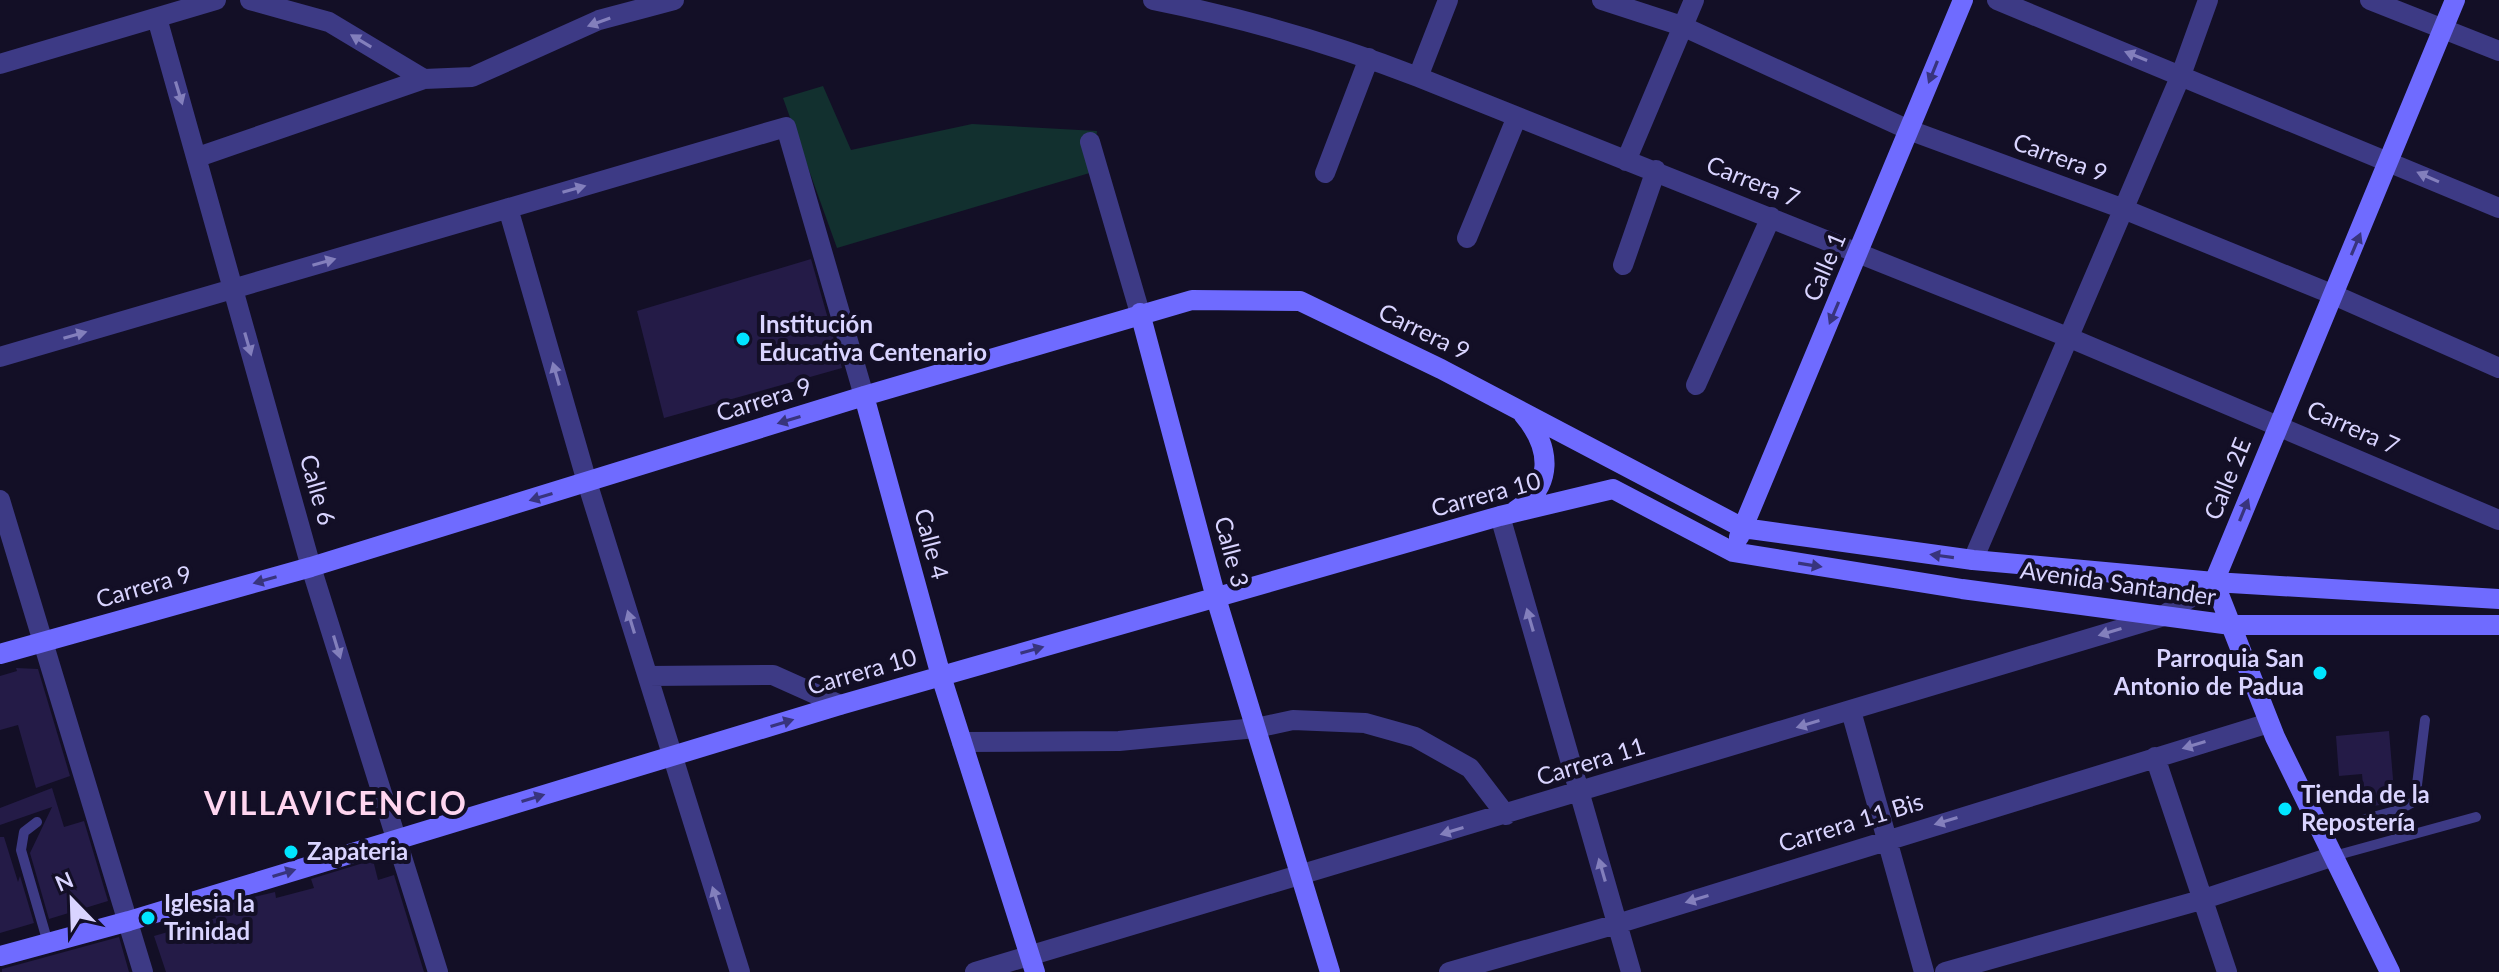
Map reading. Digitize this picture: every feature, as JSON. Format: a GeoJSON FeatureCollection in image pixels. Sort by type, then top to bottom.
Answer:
{"type":"FeatureCollection","features":[{"type":"Feature","properties":{"kind":"main road","name":"Calle 1"},"geometry":{"type":"LineString","coordinates":[[1733,552],[1963,0]]}},
{"type":"Feature","properties":{"kind":"main road","name":"Calle 2E"},"geometry":{"type":"LineString","coordinates":[[2214,582],[2391,161],[2455,0]]}},
{"type":"Feature","properties":{"kind":"main road","name":"Carrera 9"},"geometry":{"type":"LineString","coordinates":[[0,654],[311,567],[864,396],[1192,300],[1300,301],[1510,404],[1743,528]]}},
{"type":"Feature","properties":{"kind":"main road","name":"Calle 3"},"geometry":{"type":"LineString","coordinates":[[1140,313],[1216,598],[1330,972]]}},
{"type":"Feature","properties":{"kind":"main road","name":"Calle 4"},"geometry":{"type":"LineString","coordinates":[[864,396],[941,676],[1033,964]]}},
{"type":"Feature","properties":{"kind":"main road"},"geometry":{"type":"LineString","coordinates":[[1500,516],[1527,503],[1537,492],[1547,463],[1535,429],[1510,404]]}},
{"type":"Feature","properties":{"kind":"main road","name":"Carrera 10"},"geometry":{"type":"LineString","coordinates":[[0,956],[129,921],[840,705],[1500,516],[1613,489],[1733,552]]}},
{"type":"Feature","properties":{"kind":"main road","name":"Avenida Santander"},"geometry":{"type":"LineString","coordinates":[[1743,528],[1973,560],[2214,582],[2499,599]]}},
{"type":"Feature","properties":{"kind":"main road","name":"Avenida Santander"},"geometry":{"type":"LineString","coordinates":[[1733,552],[2231,625],[2499,625]]}},
{"type":"Feature","properties":{"kind":"main road"},"geometry":{"type":"LineString","coordinates":[[2214,582],[2269,723],[2390,972]]}},
{"type":"Feature","properties":{"kind":"street"},"geometry":{"type":"LineString","coordinates":[[0,64],[216,0]]}},
{"type":"Feature","properties":{"kind":"street"},"geometry":{"type":"LineString","coordinates":[[250,0],[329,22],[424,79]]}},
{"type":"Feature","properties":{"kind":"street"},"geometry":{"type":"LineString","coordinates":[[198,157],[424,79],[472,77],[599,20],[674,0]]}},
{"type":"Feature","properties":{"kind":"street","name":"Carrera 7"},"geometry":{"type":"LineString","coordinates":[[1153,0],[1210,6],[1369,58],[1516,119],[1656,170],[2070,338],[2279,424],[2499,520]]}},
{"type":"Feature","properties":{"kind":"street"},"geometry":{"type":"LineString","coordinates":[[1418,77],[1448,0]]}},
{"type":"Feature","properties":{"kind":"street","name":"Carrera 9"},"geometry":{"type":"LineString","coordinates":[[1602,0],[1682,26],[1909,130],[2121,208],[2334,295],[2499,368]]}},
{"type":"Feature","properties":{"kind":"street"},"geometry":{"type":"LineString","coordinates":[[1626,161],[1694,0]]}},
{"type":"Feature","properties":{"kind":"street"},"geometry":{"type":"LineString","coordinates":[[1997,0],[2499,208]]}},
{"type":"Feature","properties":{"kind":"street"},"geometry":{"type":"LineString","coordinates":[[1973,560],[2070,338],[2121,208],[2181,75],[2208,0]]}},
{"type":"Feature","properties":{"kind":"street"},"geometry":{"type":"LineString","coordinates":[[2370,0],[2499,51]]}},
{"type":"Feature","properties":{"kind":"street","name":"Calle 6"},"geometry":{"type":"LineString","coordinates":[[157,18],[311,567],[438,972]]}},
{"type":"Feature","properties":{"kind":"street"},"geometry":{"type":"LineString","coordinates":[[1325,173],[1369,58]]}},
{"type":"Feature","properties":{"kind":"street"},"geometry":{"type":"LineString","coordinates":[[1467,238],[1516,119]]}},
{"type":"Feature","properties":{"kind":"street","name":"Calle 4"},"geometry":{"type":"LineString","coordinates":[[508,208],[786,127],[864,396]]}},
{"type":"Feature","properties":{"kind":"street","name":"Calle 3"},"geometry":{"type":"LineString","coordinates":[[1090,142],[1140,313]]}},
{"type":"Feature","properties":{"kind":"street"},"geometry":{"type":"LineString","coordinates":[[1623,265],[1656,170]]}},
{"type":"Feature","properties":{"kind":"street"},"geometry":{"type":"LineString","coordinates":[[0,357],[508,208],[587,482],[740,972]]}},
{"type":"Feature","properties":{"kind":"street"},"geometry":{"type":"LineString","coordinates":[[1696,385],[1771,217]]}},
{"type":"Feature","properties":{"kind":"street"},"geometry":{"type":"LineString","coordinates":[[0,500],[143,972]]}},
{"type":"Feature","properties":{"kind":"street"},"geometry":{"type":"LineString","coordinates":[[1500,516],[1631,972]]}},
{"type":"Feature","properties":{"kind":"street","name":"Carrera 11"},"geometry":{"type":"LineString","coordinates":[[975,972],[1033,964],[1301,877],[2161,617],[2214,582]]}},
{"type":"Feature","properties":{"kind":"street"},"geometry":{"type":"LineString","coordinates":[[648,676],[773,675],[840,705]]}},
{"type":"Feature","properties":{"kind":"street"},"geometry":{"type":"LineString","coordinates":[[1851,711],[1924,972]]}},
{"type":"Feature","properties":{"kind":"street"},"geometry":{"type":"LineString","coordinates":[[962,742],[1119,741],[1256,728],[1293,720],[1365,723],[1415,737],[1470,768],[1506,815]]}},
{"type":"Feature","properties":{"kind":"street","name":"Carrera 11 Bis"},"geometry":{"type":"LineString","coordinates":[[1449,972],[1617,924],[2269,723]]}},
{"type":"Feature","properties":{"kind":"street"},"geometry":{"type":"LineString","coordinates":[[2155,757],[2227,972]]}},
{"type":"Feature","properties":{"kind":"street"},"geometry":{"type":"LineString","coordinates":[[1945,972],[2204,899],[2334,856]]}},
{"type":"Feature","properties":{"kind":"lane"},"geometry":{"type":"LineString","coordinates":[[2320,831],[2399,810],[2415,801],[2425,720]]}},
{"type":"Feature","properties":{"kind":"lane"},"geometry":{"type":"LineString","coordinates":[[2334,856],[2476,817]]}},
{"type":"Feature","properties":{"kind":"lane"},"geometry":{"type":"LineString","coordinates":[[37,822],[24,832],[21,850],[48,943]]}},
{"type":"Feature","properties":{"kind":"green space"},"geometry":{"type":"Polygon","coordinates":[[[823,86],[851,150],[972,124],[1097,131],[1093,172],[837,248],[783,98],[823,86]]]}},
{"type":"Feature","properties":{"kind":"building","name":"Institución Educativa Centenario"},"geometry":{"type":"Polygon","coordinates":[[[811,259],[842,368],[664,418],[637,311],[811,259]]]}},
{"type":"Feature","properties":{"kind":"building"},"geometry":{"type":"Polygon","coordinates":[[[16,668],[38,669],[70,776],[36,788],[18,725],[0,730],[0,676],[17,671],[16,668]]]}},
{"type":"Feature","properties":{"kind":"building"},"geometry":{"type":"Polygon","coordinates":[[[2389,731],[2395,803],[2365,807],[2362,774],[2339,776],[2336,736],[2389,731]]]}},
{"type":"Feature","properties":{"kind":"building"},"geometry":{"type":"Polygon","coordinates":[[[52,788],[64,827],[84,821],[108,901],[49,919],[30,853],[52,807],[0,825],[0,808],[52,788]]]}},
{"type":"Feature","properties":{"kind":"building"},"geometry":{"type":"Polygon","coordinates":[[[0,837],[4,837],[18,882],[20,876],[34,923],[0,933],[0,837]]]}},
{"type":"Feature","properties":{"kind":"building"},"geometry":{"type":"Polygon","coordinates":[[[373,860],[378,880],[394,875],[424,972],[166,972],[154,936],[216,918],[213,909],[242,900],[275,892],[276,898],[314,888],[311,879],[373,860]]]}},
{"type":"Feature","properties":{"kind":"building"},"geometry":{"type":"Polygon","coordinates":[[[119,937],[129,972],[2,972],[2,969],[119,937]]]}},
{"type":"Feature","properties":{"kind":"place","name":"Institución Educativa Centenario"},"geometry":{"type":"Point","coordinates":[743,339]}},
{"type":"Feature","properties":{"kind":"place","name":"Parroquia San Antonio de Padua"},"geometry":{"type":"Point","coordinates":[2320,673]}},
{"type":"Feature","properties":{"kind":"place","name":"Tienda de la Repostería"},"geometry":{"type":"Point","coordinates":[2285,809]}},
{"type":"Feature","properties":{"kind":"place","name":"Zapateria"},"geometry":{"type":"Point","coordinates":[291,852]}},
{"type":"Feature","properties":{"kind":"place","name":"Iglesia la Trinidad"},"geometry":{"type":"Point","coordinates":[148,918]}},
{"type":"Feature","properties":{"kind":"district","name":"VILLAVICENCIO"},"geometry":{"type":"Point","coordinates":[336,804]}}]}
